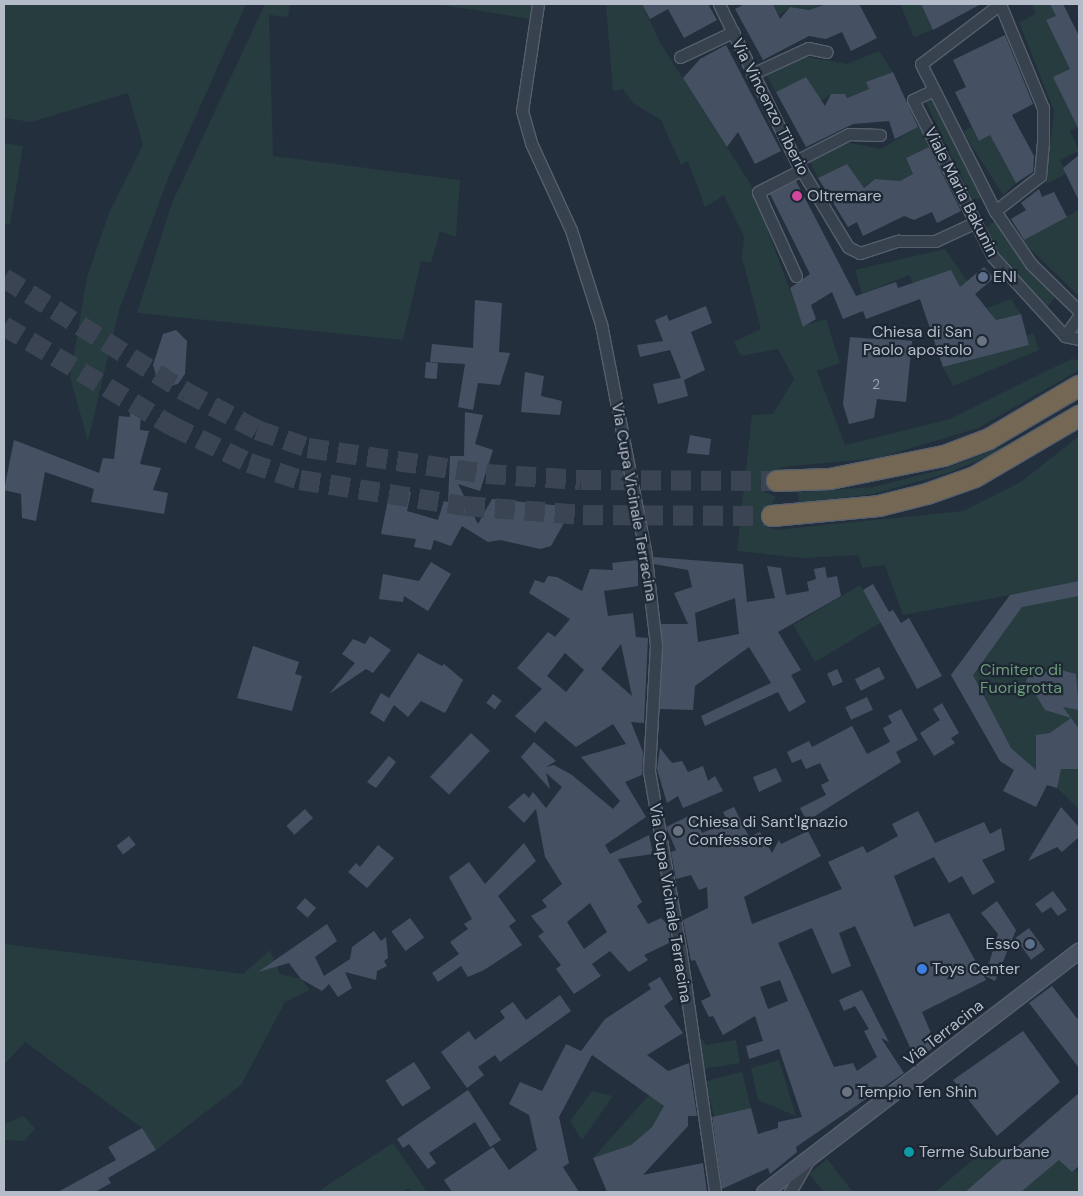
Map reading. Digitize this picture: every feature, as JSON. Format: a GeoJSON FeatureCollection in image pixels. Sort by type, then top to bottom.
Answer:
{"type":"FeatureCollection","features":[{"type":"Feature","properties":{"kind":"highway"},"geometry":{"type":"LineString","coordinates":[[777,481],[830,479],[944,456],[989,439],[1079,386]]}},
{"type":"Feature","properties":{"kind":"highway"},"geometry":{"type":"LineString","coordinates":[[772,516],[879,506],[927,494],[975,477],[1079,416]]}},
{"type":"Feature","properties":{"kind":"main road","name":"Via Terracina"},"geometry":{"type":"LineString","coordinates":[[764,1192],[1077,953]]}},
{"type":"Feature","properties":{"kind":"street","name":"Via Cupa Vicinale Terracina"},"geometry":{"type":"LineString","coordinates":[[538,4],[522,111],[531,143],[571,230],[601,324],[645,550],[656,645],[648,771],[680,944],[715,1192]]}},
{"type":"Feature","properties":{"kind":"street","name":"Via Vincenzo Tiberio"},"geometry":{"type":"LineString","coordinates":[[719,4],[798,166],[834,231],[860,253],[898,241],[935,241],[974,223]]}},
{"type":"Feature","properties":{"kind":"street"},"geometry":{"type":"LineString","coordinates":[[995,211],[1040,176],[1043,143],[1043,108],[1000,4]]}},
{"type":"Feature","properties":{"kind":"street","name":"Viale Maria Bakunin"},"geometry":{"type":"LineString","coordinates":[[1000,4],[922,64],[995,211],[1031,264],[1079,311]]}},
{"type":"Feature","properties":{"kind":"street"},"geometry":{"type":"LineString","coordinates":[[680,58],[733,32]]}},
{"type":"Feature","properties":{"kind":"street"},"geometry":{"type":"LineString","coordinates":[[752,74],[808,48],[827,52]]}},
{"type":"Feature","properties":{"kind":"street","name":"Viale Maria Bakunin"},"geometry":{"type":"LineString","coordinates":[[934,90],[913,100],[974,223],[1010,278],[1066,336]]}},
{"type":"Feature","properties":{"kind":"street"},"geometry":{"type":"LineString","coordinates":[[796,276],[758,192],[849,134],[880,135]]}},
{"type":"Feature","properties":{"kind":"street"},"geometry":{"type":"LineString","coordinates":[[961,194],[981,183]]}},
{"type":"Feature","properties":{"kind":"street"},"geometry":{"type":"LineString","coordinates":[[1079,316],[1066,336],[1079,339]]}},
{"type":"Feature","properties":{"kind":"street"},"geometry":{"type":"LineString","coordinates":[[790,1192],[810,1158]]}},
{"type":"Feature","properties":{"kind":"green space"},"geometry":{"type":"Polygon","coordinates":[[[4,4],[246,4],[169,176],[119,310],[88,441],[70,377],[87,277],[109,213],[143,145],[128,93],[31,122],[4,118],[4,4]]]}},
{"type":"Feature","properties":{"kind":"green space"},"geometry":{"type":"Polygon","coordinates":[[[265,4],[290,4],[288,17],[269,15],[273,156],[460,180],[456,237],[440,231],[431,263],[421,261],[403,340],[137,313],[172,203],[265,4]]]}},
{"type":"Feature","properties":{"kind":"green space"},"geometry":{"type":"Polygon","coordinates":[[[436,4],[532,4],[530,19],[436,4]]]}},
{"type":"Feature","properties":{"kind":"green space","name":"Cimitero di Fuorigrotta"},"geometry":{"type":"Polygon","coordinates":[[[606,4],[642,4],[661,44],[751,185],[803,326],[826,319],[840,363],[817,371],[845,445],[950,419],[1071,359],[1079,360],[1079,370],[978,428],[878,458],[782,467],[760,482],[765,492],[776,497],[761,524],[776,530],[963,511],[1021,482],[1079,436],[1079,809],[1057,788],[1000,761],[951,675],[1010,595],[903,615],[885,565],[862,568],[858,555],[803,558],[737,551],[752,415],[773,414],[794,379],[778,349],[741,356],[734,342],[761,329],[742,258],[744,237],[724,195],[705,207],[688,161],[681,165],[661,120],[633,103],[623,89],[613,91],[606,4]]]}},
{"type":"Feature","properties":{"kind":"green space"},"geometry":{"type":"Polygon","coordinates":[[[773,4],[827,4],[809,10],[791,7],[779,15],[773,4]]]}},
{"type":"Feature","properties":{"kind":"green space"},"geometry":{"type":"Polygon","coordinates":[[[900,4],[921,4],[933,30],[914,37],[900,4]]]}},
{"type":"Feature","properties":{"kind":"green space"},"geometry":{"type":"Polygon","coordinates":[[[1032,4],[1050,4],[1056,16],[1046,21],[1070,69],[1054,77],[1078,127],[1070,131],[1079,151],[1060,160],[1066,174],[1046,184],[1054,111],[1019,22],[1036,14],[1032,4]]]}},
{"type":"Feature","properties":{"kind":"green space"},"geometry":{"type":"Polygon","coordinates":[[[879,51],[893,72],[866,82],[869,89],[847,98],[845,94],[831,94],[821,101],[806,77],[776,92],[766,75],[803,56],[847,64],[879,51]]]}},
{"type":"Feature","properties":{"kind":"green space"},"geometry":{"type":"Polygon","coordinates":[[[933,96],[981,191],[980,199],[972,199],[925,100],[933,96]]]}},
{"type":"Feature","properties":{"kind":"green space"},"geometry":{"type":"Polygon","coordinates":[[[921,125],[929,147],[906,158],[913,174],[900,181],[875,179],[863,187],[847,164],[818,178],[809,160],[844,142],[881,149],[921,125]]]}},
{"type":"Feature","properties":{"kind":"green space"},"geometry":{"type":"Polygon","coordinates":[[[972,126],[979,141],[990,135],[1016,183],[1003,195],[963,132],[972,126]]]}},
{"type":"Feature","properties":{"kind":"green space"},"geometry":{"type":"Polygon","coordinates":[[[4,143],[23,146],[10,225],[4,223],[4,143]]]}},
{"type":"Feature","properties":{"kind":"green space"},"geometry":{"type":"Polygon","coordinates":[[[1079,210],[1079,296],[1022,241],[1079,210]]]}},
{"type":"Feature","properties":{"kind":"green space"},"geometry":{"type":"Polygon","coordinates":[[[996,220],[1023,263],[1055,297],[1046,309],[1013,273],[984,229],[996,220]]]}},
{"type":"Feature","properties":{"kind":"green space"},"geometry":{"type":"Polygon","coordinates":[[[945,249],[976,294],[967,299],[913,283],[909,275],[862,294],[855,270],[945,249]]]}},
{"type":"Feature","properties":{"kind":"green space"},"geometry":{"type":"Polygon","coordinates":[[[1011,299],[1021,314],[996,320],[987,308],[1011,299]]]}},
{"type":"Feature","properties":{"kind":"green space"},"geometry":{"type":"Polygon","coordinates":[[[1033,333],[1039,350],[953,386],[943,367],[1028,345],[1026,336],[1033,333]]]}},
{"type":"Feature","properties":{"kind":"green space"},"geometry":{"type":"Polygon","coordinates":[[[1058,416],[1009,448],[945,474],[873,494],[799,503],[798,492],[873,487],[944,469],[1007,445],[1058,416]]]}},
{"type":"Feature","properties":{"kind":"green space"},"geometry":{"type":"Polygon","coordinates":[[[860,585],[882,622],[815,662],[793,625],[860,585]]]}},
{"type":"Feature","properties":{"kind":"green space"},"geometry":{"type":"Polygon","coordinates":[[[4,944],[243,974],[270,950],[280,974],[301,979],[310,990],[285,1002],[241,1085],[156,1150],[142,1128],[25,1042],[4,1065],[4,944]]]}},
{"type":"Feature","properties":{"kind":"green space"},"geometry":{"type":"Polygon","coordinates":[[[695,1030],[706,1045],[736,1040],[740,1063],[702,1069],[695,1030]]]}},
{"type":"Feature","properties":{"kind":"green space"},"geometry":{"type":"Polygon","coordinates":[[[779,1060],[796,1116],[758,1100],[751,1068],[779,1060]]]}},
{"type":"Feature","properties":{"kind":"green space"},"geometry":{"type":"Polygon","coordinates":[[[742,1072],[751,1108],[714,1117],[705,1081],[742,1072]]]}},
{"type":"Feature","properties":{"kind":"green space"},"geometry":{"type":"Polygon","coordinates":[[[592,1091],[613,1096],[582,1140],[570,1121],[592,1091]]]}},
{"type":"Feature","properties":{"kind":"green space"},"geometry":{"type":"Polygon","coordinates":[[[649,1095],[664,1106],[652,1127],[631,1145],[593,1158],[649,1095]]]}},
{"type":"Feature","properties":{"kind":"green space"},"geometry":{"type":"Polygon","coordinates":[[[24,1116],[35,1129],[24,1141],[4,1140],[4,1124],[24,1116]]]}},
{"type":"Feature","properties":{"kind":"green space"},"geometry":{"type":"Polygon","coordinates":[[[393,1143],[427,1192],[412,1192],[409,1188],[402,1192],[317,1192],[393,1143]]]}},
{"type":"Feature","properties":{"kind":"green space"},"geometry":{"type":"Polygon","coordinates":[[[990,1145],[1003,1159],[965,1192],[935,1192],[990,1145]]]}},
{"type":"Feature","properties":{"kind":"green space"},"geometry":{"type":"Polygon","coordinates":[[[827,1159],[853,1192],[824,1192],[809,1174],[827,1159]]]}},
{"type":"Feature","properties":{"kind":"green space"},"geometry":{"type":"Polygon","coordinates":[[[1059,1160],[1079,1172],[1079,1192],[1021,1192],[1059,1160]]]}},
{"type":"Feature","properties":{"kind":"building"},"geometry":{"type":"Polygon","coordinates":[[[642,4],[708,4],[717,20],[684,38],[668,9],[650,19],[642,4]]]}},
{"type":"Feature","properties":{"kind":"building"},"geometry":{"type":"Polygon","coordinates":[[[745,4],[773,4],[780,19],[790,7],[809,10],[827,4],[859,4],[877,38],[851,51],[842,32],[826,39],[809,36],[763,60],[735,9],[745,4]]]}},
{"type":"Feature","properties":{"kind":"building"},"geometry":{"type":"Polygon","coordinates":[[[921,4],[981,4],[933,30],[921,4]]]}},
{"type":"Feature","properties":{"kind":"building"},"geometry":{"type":"Polygon","coordinates":[[[1050,4],[1063,4],[1079,36],[1079,130],[1053,77],[1070,69],[1046,20],[1056,16],[1050,4]]]}},
{"type":"Feature","properties":{"kind":"building"},"geometry":{"type":"Polygon","coordinates":[[[1005,35],[1033,104],[1012,115],[1034,156],[1033,172],[1016,183],[990,135],[979,141],[955,92],[966,87],[953,60],[1005,35]]]}},
{"type":"Feature","properties":{"kind":"building"},"geometry":{"type":"Polygon","coordinates":[[[726,45],[781,151],[755,164],[738,132],[727,147],[683,78],[700,59],[726,45]]]}},
{"type":"Feature","properties":{"kind":"building"},"geometry":{"type":"Polygon","coordinates":[[[893,72],[918,127],[895,139],[889,121],[853,124],[806,147],[776,92],[806,77],[825,106],[831,94],[845,94],[847,98],[869,89],[866,82],[893,72]]]}},
{"type":"Feature","properties":{"kind":"building"},"geometry":{"type":"Polygon","coordinates":[[[929,147],[961,211],[937,223],[932,212],[914,220],[904,216],[863,236],[857,222],[848,227],[818,178],[847,164],[864,188],[875,179],[900,181],[913,174],[906,158],[929,147]]]}},
{"type":"Feature","properties":{"kind":"building"},"geometry":{"type":"Polygon","coordinates":[[[1079,155],[1079,201],[1063,168],[1079,155]]]}},
{"type":"Feature","properties":{"kind":"building"},"geometry":{"type":"Polygon","coordinates":[[[796,181],[856,296],[896,282],[898,288],[951,270],[960,287],[984,267],[994,278],[975,294],[996,320],[1021,314],[1029,345],[943,367],[920,299],[866,319],[863,311],[843,319],[832,292],[811,305],[816,319],[803,327],[790,288],[810,274],[770,194],[796,181]]]}},
{"type":"Feature","properties":{"kind":"building"},"geometry":{"type":"Polygon","coordinates":[[[1039,189],[1042,197],[1054,192],[1067,217],[1024,240],[1011,219],[1026,210],[1021,203],[1039,189]]]}},
{"type":"Feature","properties":{"kind":"building"},"geometry":{"type":"Polygon","coordinates":[[[475,300],[502,303],[499,352],[510,353],[500,385],[478,383],[473,410],[458,407],[465,364],[430,362],[432,344],[473,348],[475,300]]]}},
{"type":"Feature","properties":{"kind":"building"},"geometry":{"type":"Polygon","coordinates":[[[706,306],[712,323],[691,332],[705,370],[684,380],[688,396],[658,404],[653,384],[681,378],[670,350],[640,357],[637,345],[663,341],[655,320],[667,315],[669,321],[706,306]]]}},
{"type":"Feature","properties":{"kind":"building"},"geometry":{"type":"Polygon","coordinates":[[[176,330],[187,341],[185,374],[178,384],[168,386],[157,378],[153,365],[163,334],[176,330]]]}},
{"type":"Feature","properties":{"kind":"building"},"geometry":{"type":"Polygon","coordinates":[[[871,331],[884,334],[884,338],[912,341],[906,402],[877,399],[874,418],[849,424],[843,404],[850,337],[874,339],[871,331]]]}},
{"type":"Feature","properties":{"kind":"building"},"geometry":{"type":"Polygon","coordinates":[[[426,362],[438,363],[437,379],[425,378],[426,362]]]}},
{"type":"Feature","properties":{"kind":"building"},"geometry":{"type":"Polygon","coordinates":[[[525,372],[544,376],[541,396],[562,401],[560,415],[521,412],[525,372]]]}},
{"type":"Feature","properties":{"kind":"building"},"geometry":{"type":"Polygon","coordinates":[[[130,409],[141,412],[140,430],[149,431],[140,464],[161,468],[153,490],[168,493],[164,514],[91,502],[94,489],[45,472],[36,521],[22,518],[21,494],[4,490],[14,440],[99,473],[103,458],[114,459],[119,416],[130,417],[130,409]]]}},
{"type":"Feature","properties":{"kind":"building"},"geometry":{"type":"Polygon","coordinates":[[[465,412],[483,415],[475,444],[493,450],[480,491],[458,484],[478,524],[492,499],[573,507],[551,546],[540,549],[500,540],[488,542],[462,526],[451,546],[434,540],[431,550],[414,547],[416,539],[381,534],[390,490],[411,492],[407,511],[438,520],[444,501],[448,502],[450,456],[464,456],[465,412]]]}},
{"type":"Feature","properties":{"kind":"building"},"geometry":{"type":"Polygon","coordinates":[[[690,435],[711,439],[709,455],[687,453],[690,435]]]}},
{"type":"Feature","properties":{"kind":"building"},"geometry":{"type":"Polygon","coordinates":[[[653,557],[743,564],[747,602],[775,598],[767,566],[781,568],[786,595],[809,591],[807,582],[816,579],[814,569],[825,567],[827,578],[837,576],[841,596],[778,632],[801,670],[791,675],[806,702],[789,712],[778,692],[705,726],[701,716],[771,683],[749,647],[695,686],[693,710],[660,709],[661,624],[688,624],[674,593],[692,587],[688,570],[654,564],[653,557]],[[735,598],[695,613],[698,642],[739,634],[735,598]]]}},
{"type":"Feature","properties":{"kind":"building"},"geometry":{"type":"Polygon","coordinates":[[[638,560],[638,586],[604,591],[608,616],[633,613],[636,637],[648,638],[644,723],[631,722],[643,752],[642,775],[625,782],[646,817],[605,845],[610,854],[649,835],[653,854],[618,859],[642,902],[637,906],[648,924],[661,918],[669,926],[671,942],[644,955],[648,960],[629,972],[610,951],[592,964],[601,976],[574,994],[556,969],[561,965],[538,936],[544,932],[531,916],[547,907],[542,900],[562,884],[545,857],[536,809],[524,823],[508,807],[524,793],[529,798],[533,792],[546,808],[562,787],[546,773],[550,789],[521,757],[534,742],[556,761],[546,767],[554,765],[572,775],[613,809],[620,801],[581,757],[626,744],[613,724],[576,747],[545,721],[535,733],[515,716],[542,689],[517,668],[548,632],[555,637],[570,619],[529,593],[535,580],[544,583],[548,576],[557,577],[582,591],[590,569],[613,570],[612,563],[638,560]],[[621,644],[601,669],[632,696],[621,644]],[[565,653],[547,676],[566,692],[584,670],[565,653]],[[590,903],[567,922],[584,949],[607,932],[590,903]]]}},
{"type":"Feature","properties":{"kind":"building"},"geometry":{"type":"Polygon","coordinates":[[[431,562],[451,574],[428,611],[404,596],[403,602],[379,599],[383,574],[419,581],[431,562]]]}},
{"type":"Feature","properties":{"kind":"building"},"geometry":{"type":"Polygon","coordinates":[[[1079,581],[1079,596],[1022,607],[973,675],[1011,748],[1036,770],[1036,735],[1050,733],[1071,718],[1079,729],[1079,769],[1061,769],[1057,788],[1047,785],[1036,807],[1003,791],[1014,770],[1000,761],[951,675],[1010,595],[1079,581]]]}},
{"type":"Feature","properties":{"kind":"building"},"geometry":{"type":"Polygon","coordinates":[[[873,584],[889,612],[893,610],[901,623],[909,618],[942,676],[917,689],[863,590],[873,584]]]}},
{"type":"Feature","properties":{"kind":"building"},"geometry":{"type":"Polygon","coordinates":[[[370,636],[391,650],[373,673],[366,669],[329,694],[355,663],[342,654],[353,639],[365,644],[370,636]]]}},
{"type":"Feature","properties":{"kind":"building"},"geometry":{"type":"Polygon","coordinates":[[[253,646],[299,662],[295,674],[302,676],[292,711],[237,698],[253,646]]]}},
{"type":"Feature","properties":{"kind":"building"},"geometry":{"type":"Polygon","coordinates":[[[418,653],[442,666],[444,664],[463,680],[445,713],[421,701],[408,717],[394,705],[384,722],[370,713],[381,693],[389,698],[418,653]]]}},
{"type":"Feature","properties":{"kind":"building"},"geometry":{"type":"Polygon","coordinates":[[[1034,665],[1045,672],[1057,669],[1076,674],[1079,710],[1063,707],[1071,718],[1045,710],[1034,692],[1023,687],[1034,665]]]}},
{"type":"Feature","properties":{"kind":"building"},"geometry":{"type":"Polygon","coordinates":[[[879,667],[885,679],[861,691],[855,679],[879,667]]]}},
{"type":"Feature","properties":{"kind":"building"},"geometry":{"type":"Polygon","coordinates":[[[837,669],[843,682],[833,686],[827,674],[837,669]]]}},
{"type":"Feature","properties":{"kind":"building"},"geometry":{"type":"Polygon","coordinates":[[[493,694],[502,701],[495,709],[486,703],[493,694]]]}},
{"type":"Feature","properties":{"kind":"building"},"geometry":{"type":"Polygon","coordinates":[[[867,697],[873,710],[851,720],[845,707],[867,697]]]}},
{"type":"Feature","properties":{"kind":"building"},"geometry":{"type":"Polygon","coordinates":[[[942,703],[959,733],[951,738],[955,743],[934,756],[920,733],[940,720],[933,709],[942,703]]]}},
{"type":"Feature","properties":{"kind":"building"},"geometry":{"type":"Polygon","coordinates":[[[901,709],[918,740],[896,752],[901,762],[807,821],[800,808],[826,795],[821,785],[829,781],[820,763],[806,769],[801,759],[792,763],[787,752],[809,741],[812,747],[852,726],[867,754],[890,742],[883,728],[892,723],[888,716],[901,709]]]}},
{"type":"Feature","properties":{"kind":"building"},"geometry":{"type":"Polygon","coordinates":[[[471,733],[490,751],[449,795],[430,777],[471,733]]]}},
{"type":"Feature","properties":{"kind":"building"},"geometry":{"type":"Polygon","coordinates":[[[660,748],[672,763],[682,761],[688,772],[703,766],[708,781],[715,776],[723,791],[683,808],[678,796],[667,803],[657,769],[660,748]]]}},
{"type":"Feature","properties":{"kind":"building"},"geometry":{"type":"Polygon","coordinates":[[[389,756],[396,762],[376,788],[367,782],[389,756]]]}},
{"type":"Feature","properties":{"kind":"building"},"geometry":{"type":"Polygon","coordinates":[[[776,768],[782,781],[759,792],[753,777],[776,768]]]}},
{"type":"Feature","properties":{"kind":"building"},"geometry":{"type":"Polygon","coordinates":[[[734,807],[749,837],[760,832],[772,853],[779,840],[781,844],[808,831],[821,856],[744,897],[752,924],[842,889],[828,862],[863,846],[867,853],[898,836],[892,824],[918,811],[935,843],[984,822],[990,834],[1001,828],[1005,850],[982,860],[995,882],[973,895],[962,876],[949,883],[934,857],[894,876],[914,927],[949,913],[986,980],[922,1012],[936,1045],[920,1058],[913,1054],[855,926],[839,933],[851,966],[832,974],[812,928],[778,943],[834,1067],[853,1063],[857,1071],[877,1057],[864,1031],[869,1029],[855,1006],[844,1011],[839,1000],[862,990],[889,1042],[881,1038],[904,1073],[796,1147],[797,1152],[770,1174],[768,1168],[722,1189],[712,1117],[751,1108],[758,1134],[778,1128],[778,1122],[802,1117],[779,1049],[749,1059],[746,1046],[763,1041],[755,1016],[723,1035],[713,1016],[709,1017],[701,1001],[711,996],[695,960],[691,961],[683,920],[708,908],[707,887],[699,890],[691,875],[676,879],[671,852],[676,850],[666,827],[693,814],[702,833],[728,822],[723,812],[734,807]],[[780,980],[760,987],[768,1009],[788,1001],[780,980]]]}},
{"type":"Feature","properties":{"kind":"building"},"geometry":{"type":"Polygon","coordinates":[[[1061,807],[1079,827],[1079,837],[1062,852],[1057,847],[1028,861],[1061,807]]]}},
{"type":"Feature","properties":{"kind":"building"},"geometry":{"type":"Polygon","coordinates":[[[305,809],[313,818],[294,835],[286,826],[305,809]]]}},
{"type":"Feature","properties":{"kind":"building"},"geometry":{"type":"Polygon","coordinates":[[[129,836],[136,845],[123,855],[116,846],[129,836]]]}},
{"type":"Feature","properties":{"kind":"building"},"geometry":{"type":"Polygon","coordinates":[[[524,843],[536,861],[498,896],[516,921],[509,926],[522,945],[484,970],[468,977],[461,966],[438,982],[432,973],[459,954],[450,942],[468,929],[464,924],[472,919],[449,877],[469,862],[485,884],[524,843]]]}},
{"type":"Feature","properties":{"kind":"building"},"geometry":{"type":"Polygon","coordinates":[[[378,845],[394,858],[367,888],[348,872],[356,863],[360,867],[378,845]]]}},
{"type":"Feature","properties":{"kind":"building"},"geometry":{"type":"Polygon","coordinates":[[[1053,891],[1067,910],[1058,916],[1051,907],[1042,913],[1035,904],[1053,891]]]}},
{"type":"Feature","properties":{"kind":"building"},"geometry":{"type":"Polygon","coordinates":[[[305,898],[316,908],[307,918],[296,908],[305,898]]]}},
{"type":"Feature","properties":{"kind":"building"},"geometry":{"type":"Polygon","coordinates":[[[997,901],[1016,930],[995,981],[985,976],[998,934],[981,913],[997,901]]]}},
{"type":"Feature","properties":{"kind":"building"},"geometry":{"type":"Polygon","coordinates":[[[410,918],[424,937],[405,951],[391,932],[410,918]]]}},
{"type":"Feature","properties":{"kind":"building"},"geometry":{"type":"Polygon","coordinates":[[[327,924],[337,941],[315,957],[324,976],[350,959],[352,947],[374,931],[381,941],[386,937],[388,958],[384,961],[387,966],[377,971],[376,980],[345,972],[352,988],[338,997],[329,984],[322,991],[301,979],[289,963],[258,972],[327,924]]]}},
{"type":"Feature","properties":{"kind":"building"},"geometry":{"type":"Polygon","coordinates":[[[1029,928],[1045,950],[1031,960],[1015,938],[1029,928]]]}},
{"type":"Feature","properties":{"kind":"building"},"geometry":{"type":"Polygon","coordinates":[[[660,977],[673,999],[664,1006],[683,1033],[647,1055],[668,1071],[689,1063],[697,1116],[688,1116],[688,1126],[643,1175],[703,1163],[707,1192],[607,1192],[593,1158],[631,1145],[652,1127],[664,1106],[592,1055],[559,1117],[569,1163],[563,1167],[579,1192],[452,1192],[444,1180],[493,1147],[509,1170],[537,1150],[529,1115],[509,1104],[520,1082],[542,1091],[566,1044],[581,1051],[605,1019],[651,989],[648,984],[660,977]]]}},
{"type":"Feature","properties":{"kind":"building"},"geometry":{"type":"Polygon","coordinates":[[[1052,986],[1079,1021],[1079,1068],[1029,1003],[1052,986]]]}},
{"type":"Feature","properties":{"kind":"building"},"geometry":{"type":"Polygon","coordinates":[[[560,995],[571,1011],[500,1062],[495,1055],[478,1067],[484,1075],[467,1088],[441,1052],[469,1031],[475,1040],[505,1018],[500,1011],[513,1002],[526,1020],[560,995]]]}},
{"type":"Feature","properties":{"kind":"building"},"geometry":{"type":"Polygon","coordinates":[[[1023,1031],[1060,1082],[997,1136],[953,1080],[1023,1031]]]}},
{"type":"Feature","properties":{"kind":"building"},"geometry":{"type":"Polygon","coordinates":[[[414,1062],[431,1088],[402,1107],[385,1081],[414,1062]]]}},
{"type":"Feature","properties":{"kind":"building"},"geometry":{"type":"Polygon","coordinates":[[[468,1090],[501,1140],[490,1147],[475,1122],[429,1153],[436,1163],[428,1169],[409,1144],[403,1148],[397,1139],[468,1090]]]}},
{"type":"Feature","properties":{"kind":"building"},"geometry":{"type":"Polygon","coordinates":[[[1079,1093],[1079,1166],[1072,1172],[1059,1160],[1021,1192],[965,1192],[1079,1093]]]}},
{"type":"Feature","properties":{"kind":"building"},"geometry":{"type":"Polygon","coordinates":[[[142,1128],[156,1150],[108,1178],[111,1183],[95,1192],[58,1192],[116,1160],[108,1147],[142,1128]]]}},
{"type":"Feature","properties":{"kind":"tunnel"},"geometry":{"type":"LineString","coordinates":[[4,278],[186,392],[257,430],[308,448],[486,474],[581,480],[777,481]]}},
{"type":"Feature","properties":{"kind":"tunnel"},"geometry":{"type":"LineString","coordinates":[[4,326],[172,426],[249,463],[300,480],[465,506],[583,515],[772,516]]}},
{"type":"Feature","properties":{"kind":"place","name":"Oltremare"},"geometry":{"type":"Point","coordinates":[797,196]}},
{"type":"Feature","properties":{"kind":"place","name":"ENI"},"geometry":{"type":"Point","coordinates":[983,277]}},
{"type":"Feature","properties":{"kind":"place","name":"Chiesa di San Paolo apostolo"},"geometry":{"type":"Point","coordinates":[982,341]}},
{"type":"Feature","properties":{"kind":"place","name":"Chiesa di Sant'Ignazio Confessore"},"geometry":{"type":"Point","coordinates":[678,831]}},
{"type":"Feature","properties":{"kind":"place","name":"Esso"},"geometry":{"type":"Point","coordinates":[1030,944]}},
{"type":"Feature","properties":{"kind":"place","name":"Toys Center"},"geometry":{"type":"Point","coordinates":[922,969]}},
{"type":"Feature","properties":{"kind":"place","name":"Tempio Ten Shin"},"geometry":{"type":"Point","coordinates":[847,1092]}},
{"type":"Feature","properties":{"kind":"place","name":"Terme Suburbane"},"geometry":{"type":"Point","coordinates":[909,1152]}}]}
